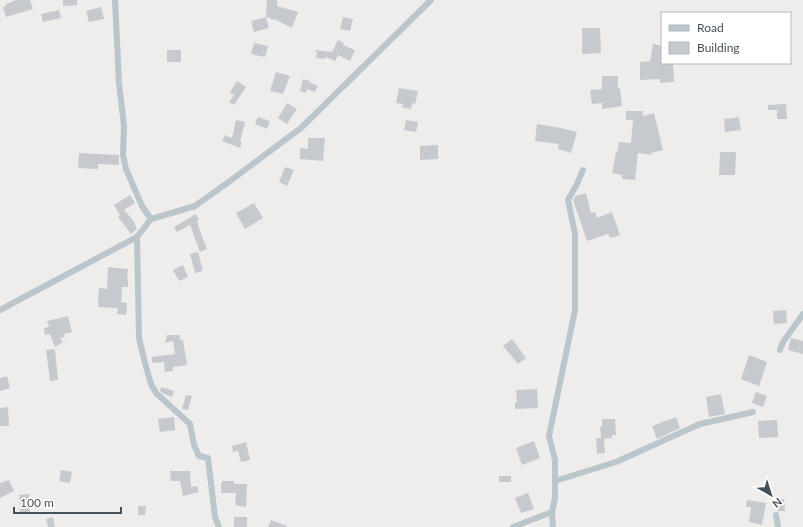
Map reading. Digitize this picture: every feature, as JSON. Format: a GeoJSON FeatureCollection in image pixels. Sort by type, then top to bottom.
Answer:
{"type":"FeatureCollection","features":[{"type":"Feature","properties":{"kind":"street"},"geometry":{"type":"LineString","coordinates":[[115,0],[119,83],[123,118],[123,155],[126,169],[142,206],[151,219]]}},
{"type":"Feature","properties":{"kind":"street"},"geometry":{"type":"LineString","coordinates":[[0,310],[137,237],[151,219],[195,206],[230,181],[300,128],[431,0]]}},
{"type":"Feature","properties":{"kind":"street"},"geometry":{"type":"LineString","coordinates":[[553,527],[552,512],[555,498],[555,460],[549,436],[575,310],[575,234],[568,200],[583,170]]}},
{"type":"Feature","properties":{"kind":"street"},"geometry":{"type":"LineString","coordinates":[[137,237],[139,338],[145,363],[151,384],[156,393],[190,424],[194,444],[199,456],[208,458],[215,517],[219,527]]}},
{"type":"Feature","properties":{"kind":"street"},"geometry":{"type":"LineString","coordinates":[[780,350],[783,342],[803,314]]}},
{"type":"Feature","properties":{"kind":"street"},"geometry":{"type":"LineString","coordinates":[[555,481],[616,462],[700,424],[753,412]]}},
{"type":"Feature","properties":{"kind":"street"},"geometry":{"type":"LineString","coordinates":[[513,527],[552,512]]}},
{"type":"Feature","properties":{"kind":"street"},"geometry":{"type":"LineString","coordinates":[[776,515],[778,527]]}},
{"type":"Feature","properties":{"kind":"building"},"geometry":{"type":"Polygon","coordinates":[[[16,0],[30,0],[33,9],[6,17],[3,7],[6,6],[6,4],[16,0]]]}},
{"type":"Feature","properties":{"kind":"building"},"geometry":{"type":"Polygon","coordinates":[[[63,0],[77,0],[77,5],[63,6],[63,0]]]}},
{"type":"Feature","properties":{"kind":"building"},"geometry":{"type":"Polygon","coordinates":[[[267,0],[277,0],[277,6],[298,12],[292,28],[274,19],[266,17],[267,0]]]}},
{"type":"Feature","properties":{"kind":"building"},"geometry":{"type":"Polygon","coordinates":[[[101,7],[104,19],[89,22],[86,11],[101,7]]]}},
{"type":"Feature","properties":{"kind":"building"},"geometry":{"type":"Polygon","coordinates":[[[59,10],[61,18],[43,22],[41,14],[59,10]]]}},
{"type":"Feature","properties":{"kind":"building"},"geometry":{"type":"Polygon","coordinates":[[[266,17],[269,28],[254,32],[251,21],[266,17]]]}},
{"type":"Feature","properties":{"kind":"building"},"geometry":{"type":"Polygon","coordinates":[[[343,17],[353,19],[350,31],[340,29],[343,17]]]}},
{"type":"Feature","properties":{"kind":"building"},"geometry":{"type":"Polygon","coordinates":[[[582,28],[600,28],[601,53],[582,54],[582,28]]]}},
{"type":"Feature","properties":{"kind":"building"},"geometry":{"type":"Polygon","coordinates":[[[338,40],[344,43],[343,45],[355,50],[350,61],[338,55],[335,61],[326,57],[325,59],[316,58],[317,52],[313,50],[332,52],[338,40]]]}},
{"type":"Feature","properties":{"kind":"building"},"geometry":{"type":"Polygon","coordinates":[[[254,43],[268,46],[265,57],[251,54],[254,43]]]}},
{"type":"Feature","properties":{"kind":"building"},"geometry":{"type":"Polygon","coordinates":[[[653,44],[661,46],[661,64],[673,64],[674,82],[660,83],[660,79],[640,80],[640,62],[650,61],[653,44]]]}},
{"type":"Feature","properties":{"kind":"building"},"geometry":{"type":"Polygon","coordinates":[[[167,50],[181,50],[181,62],[167,62],[167,50]]]}},
{"type":"Feature","properties":{"kind":"building"},"geometry":{"type":"Polygon","coordinates":[[[276,72],[290,76],[283,94],[270,91],[276,72]]]}},
{"type":"Feature","properties":{"kind":"building"},"geometry":{"type":"Polygon","coordinates":[[[602,76],[618,76],[618,88],[620,88],[622,106],[602,109],[602,103],[592,104],[590,90],[602,89],[602,76]]]}},
{"type":"Feature","properties":{"kind":"building"},"geometry":{"type":"Polygon","coordinates":[[[303,79],[318,86],[315,92],[307,89],[306,93],[300,91],[303,79]]]}},
{"type":"Feature","properties":{"kind":"building"},"geometry":{"type":"Polygon","coordinates":[[[237,81],[246,87],[234,105],[229,102],[234,95],[230,92],[237,81]]]}},
{"type":"Feature","properties":{"kind":"building"},"geometry":{"type":"Polygon","coordinates":[[[399,88],[418,91],[415,104],[412,103],[411,109],[402,107],[403,104],[396,103],[399,88]]]}},
{"type":"Feature","properties":{"kind":"building"},"geometry":{"type":"Polygon","coordinates":[[[287,103],[297,109],[287,124],[278,118],[287,103]]]}},
{"type":"Feature","properties":{"kind":"building"},"geometry":{"type":"Polygon","coordinates":[[[786,104],[787,119],[777,119],[777,110],[768,110],[768,105],[786,104]]]}},
{"type":"Feature","properties":{"kind":"building"},"geometry":{"type":"Polygon","coordinates":[[[626,111],[643,111],[643,116],[654,113],[663,150],[651,153],[651,155],[638,153],[635,180],[622,179],[622,175],[612,173],[619,142],[631,143],[633,120],[626,120],[626,111]]]}},
{"type":"Feature","properties":{"kind":"building"},"geometry":{"type":"Polygon","coordinates":[[[258,117],[270,121],[267,129],[255,124],[258,117]]]}},
{"type":"Feature","properties":{"kind":"building"},"geometry":{"type":"Polygon","coordinates":[[[739,117],[741,130],[725,132],[724,119],[739,117]]]}},
{"type":"Feature","properties":{"kind":"building"},"geometry":{"type":"Polygon","coordinates":[[[236,120],[245,122],[240,141],[242,142],[240,148],[222,141],[225,135],[232,138],[236,120]]]}},
{"type":"Feature","properties":{"kind":"building"},"geometry":{"type":"Polygon","coordinates":[[[406,120],[418,122],[416,132],[404,130],[406,120]]]}},
{"type":"Feature","properties":{"kind":"building"},"geometry":{"type":"Polygon","coordinates":[[[537,124],[577,132],[571,153],[558,149],[559,144],[535,141],[537,124]]]}},
{"type":"Feature","properties":{"kind":"building"},"geometry":{"type":"Polygon","coordinates":[[[308,138],[325,138],[323,161],[300,159],[300,148],[308,149],[308,138]]]}},
{"type":"Feature","properties":{"kind":"building"},"geometry":{"type":"Polygon","coordinates":[[[438,145],[438,159],[420,160],[420,146],[438,145]]]}},
{"type":"Feature","properties":{"kind":"building"},"geometry":{"type":"Polygon","coordinates":[[[720,152],[736,152],[735,175],[719,175],[720,152]]]}},
{"type":"Feature","properties":{"kind":"building"},"geometry":{"type":"Polygon","coordinates":[[[79,153],[119,155],[119,165],[98,164],[98,169],[78,168],[79,153]]]}},
{"type":"Feature","properties":{"kind":"building"},"geometry":{"type":"Polygon","coordinates":[[[285,167],[294,170],[287,186],[279,182],[285,167]]]}},
{"type":"Feature","properties":{"kind":"building"},"geometry":{"type":"Polygon","coordinates":[[[586,193],[591,213],[595,212],[597,218],[612,212],[620,235],[610,238],[608,234],[587,241],[573,200],[576,196],[586,193]]]}},
{"type":"Feature","properties":{"kind":"building"},"geometry":{"type":"Polygon","coordinates":[[[130,195],[135,203],[124,210],[133,220],[137,229],[131,234],[118,217],[120,215],[114,205],[130,195]]]}},
{"type":"Feature","properties":{"kind":"building"},"geometry":{"type":"Polygon","coordinates":[[[254,203],[263,218],[245,229],[236,213],[254,203]]]}},
{"type":"Feature","properties":{"kind":"building"},"geometry":{"type":"Polygon","coordinates":[[[196,214],[199,220],[197,221],[200,231],[207,249],[200,252],[190,225],[177,232],[174,227],[196,214]]]}},
{"type":"Feature","properties":{"kind":"building"},"geometry":{"type":"Polygon","coordinates":[[[198,252],[203,271],[195,273],[190,254],[198,252]]]}},
{"type":"Feature","properties":{"kind":"building"},"geometry":{"type":"Polygon","coordinates":[[[183,265],[188,277],[179,281],[173,270],[183,265]]]}},
{"type":"Feature","properties":{"kind":"building"},"geometry":{"type":"Polygon","coordinates":[[[108,267],[128,269],[128,287],[122,287],[121,302],[127,303],[126,315],[117,314],[118,308],[98,307],[99,288],[107,289],[108,267]]]}},
{"type":"Feature","properties":{"kind":"building"},"geometry":{"type":"Polygon","coordinates":[[[786,310],[787,323],[774,324],[773,311],[786,310]]]}},
{"type":"Feature","properties":{"kind":"building"},"geometry":{"type":"Polygon","coordinates":[[[68,316],[72,332],[64,334],[65,337],[60,338],[63,342],[55,347],[50,334],[45,335],[44,328],[49,327],[47,321],[68,316]]]}},
{"type":"Feature","properties":{"kind":"building"},"geometry":{"type":"Polygon","coordinates":[[[167,335],[180,335],[180,340],[183,340],[187,365],[173,367],[173,371],[165,372],[164,362],[152,363],[152,357],[175,354],[173,341],[165,343],[167,335]]]}},
{"type":"Feature","properties":{"kind":"building"},"geometry":{"type":"Polygon","coordinates":[[[791,338],[803,341],[803,354],[788,350],[791,338]]]}},
{"type":"Feature","properties":{"kind":"building"},"geometry":{"type":"Polygon","coordinates":[[[512,339],[526,358],[518,364],[503,346],[512,339]]]}},
{"type":"Feature","properties":{"kind":"building"},"geometry":{"type":"Polygon","coordinates":[[[55,349],[58,380],[50,381],[46,350],[55,349]]]}},
{"type":"Feature","properties":{"kind":"building"},"geometry":{"type":"Polygon","coordinates":[[[749,355],[767,362],[759,386],[741,379],[749,355]]]}},
{"type":"Feature","properties":{"kind":"building"},"geometry":{"type":"Polygon","coordinates":[[[7,376],[10,388],[0,391],[0,378],[7,376]]]}},
{"type":"Feature","properties":{"kind":"building"},"geometry":{"type":"Polygon","coordinates":[[[161,387],[174,391],[172,397],[160,391],[161,387]]]}},
{"type":"Feature","properties":{"kind":"building"},"geometry":{"type":"Polygon","coordinates":[[[537,389],[538,408],[515,409],[515,402],[517,402],[516,390],[537,389]]]}},
{"type":"Feature","properties":{"kind":"building"},"geometry":{"type":"Polygon","coordinates":[[[756,392],[767,396],[763,407],[752,403],[756,392]]]}},
{"type":"Feature","properties":{"kind":"building"},"geometry":{"type":"Polygon","coordinates":[[[721,394],[725,414],[709,417],[706,397],[721,394]]]}},
{"type":"Feature","properties":{"kind":"building"},"geometry":{"type":"Polygon","coordinates":[[[186,395],[192,396],[188,410],[182,409],[186,395]]]}},
{"type":"Feature","properties":{"kind":"building"},"geometry":{"type":"Polygon","coordinates":[[[8,407],[9,426],[0,426],[0,408],[8,407]]]}},
{"type":"Feature","properties":{"kind":"building"},"geometry":{"type":"Polygon","coordinates":[[[174,417],[175,430],[160,432],[158,419],[174,417]]]}},
{"type":"Feature","properties":{"kind":"building"},"geometry":{"type":"Polygon","coordinates":[[[676,417],[680,428],[657,439],[652,426],[676,417]]]}},
{"type":"Feature","properties":{"kind":"building"},"geometry":{"type":"Polygon","coordinates":[[[602,419],[615,419],[616,435],[612,435],[612,438],[604,439],[605,453],[597,454],[596,438],[601,438],[600,427],[602,426],[602,419]]]}},
{"type":"Feature","properties":{"kind":"building"},"geometry":{"type":"Polygon","coordinates":[[[777,420],[778,437],[759,438],[758,421],[777,420]]]}},
{"type":"Feature","properties":{"kind":"building"},"geometry":{"type":"Polygon","coordinates":[[[534,441],[540,458],[522,465],[516,448],[534,441]]]}},
{"type":"Feature","properties":{"kind":"building"},"geometry":{"type":"Polygon","coordinates":[[[246,442],[250,460],[241,462],[238,451],[233,452],[232,446],[246,442]]]}},
{"type":"Feature","properties":{"kind":"building"},"geometry":{"type":"Polygon","coordinates":[[[61,470],[72,472],[70,483],[59,481],[61,470]]]}},
{"type":"Feature","properties":{"kind":"building"},"geometry":{"type":"Polygon","coordinates":[[[170,471],[190,471],[191,487],[197,486],[199,492],[183,496],[180,481],[171,481],[170,471]]]}},
{"type":"Feature","properties":{"kind":"building"},"geometry":{"type":"Polygon","coordinates":[[[499,476],[511,476],[511,482],[499,482],[499,476]]]}},
{"type":"Feature","properties":{"kind":"building"},"geometry":{"type":"Polygon","coordinates":[[[9,480],[14,491],[0,498],[0,483],[9,480]]]}},
{"type":"Feature","properties":{"kind":"building"},"geometry":{"type":"Polygon","coordinates":[[[222,481],[234,481],[234,484],[247,484],[246,507],[235,505],[236,493],[221,493],[222,481]]]}},
{"type":"Feature","properties":{"kind":"building"},"geometry":{"type":"Polygon","coordinates":[[[528,493],[534,509],[521,513],[515,498],[528,493]]]}},
{"type":"Feature","properties":{"kind":"building"},"geometry":{"type":"Polygon","coordinates":[[[29,494],[30,513],[20,513],[19,495],[29,494]]]}},
{"type":"Feature","properties":{"kind":"building"},"geometry":{"type":"Polygon","coordinates":[[[777,499],[784,499],[785,511],[778,511],[777,499]]]}},
{"type":"Feature","properties":{"kind":"building"},"geometry":{"type":"Polygon","coordinates":[[[747,500],[766,503],[762,525],[749,522],[751,507],[746,507],[747,500]]]}},
{"type":"Feature","properties":{"kind":"building"},"geometry":{"type":"Polygon","coordinates":[[[138,506],[146,506],[145,515],[138,515],[138,506]]]}},
{"type":"Feature","properties":{"kind":"building"},"geometry":{"type":"Polygon","coordinates":[[[53,517],[55,527],[48,527],[46,519],[53,517]]]}},
{"type":"Feature","properties":{"kind":"building"},"geometry":{"type":"Polygon","coordinates":[[[234,517],[247,517],[247,527],[234,527],[234,517]]]}},
{"type":"Feature","properties":{"kind":"building"},"geometry":{"type":"Polygon","coordinates":[[[271,520],[287,526],[287,527],[268,527],[271,520]]]}}]}
